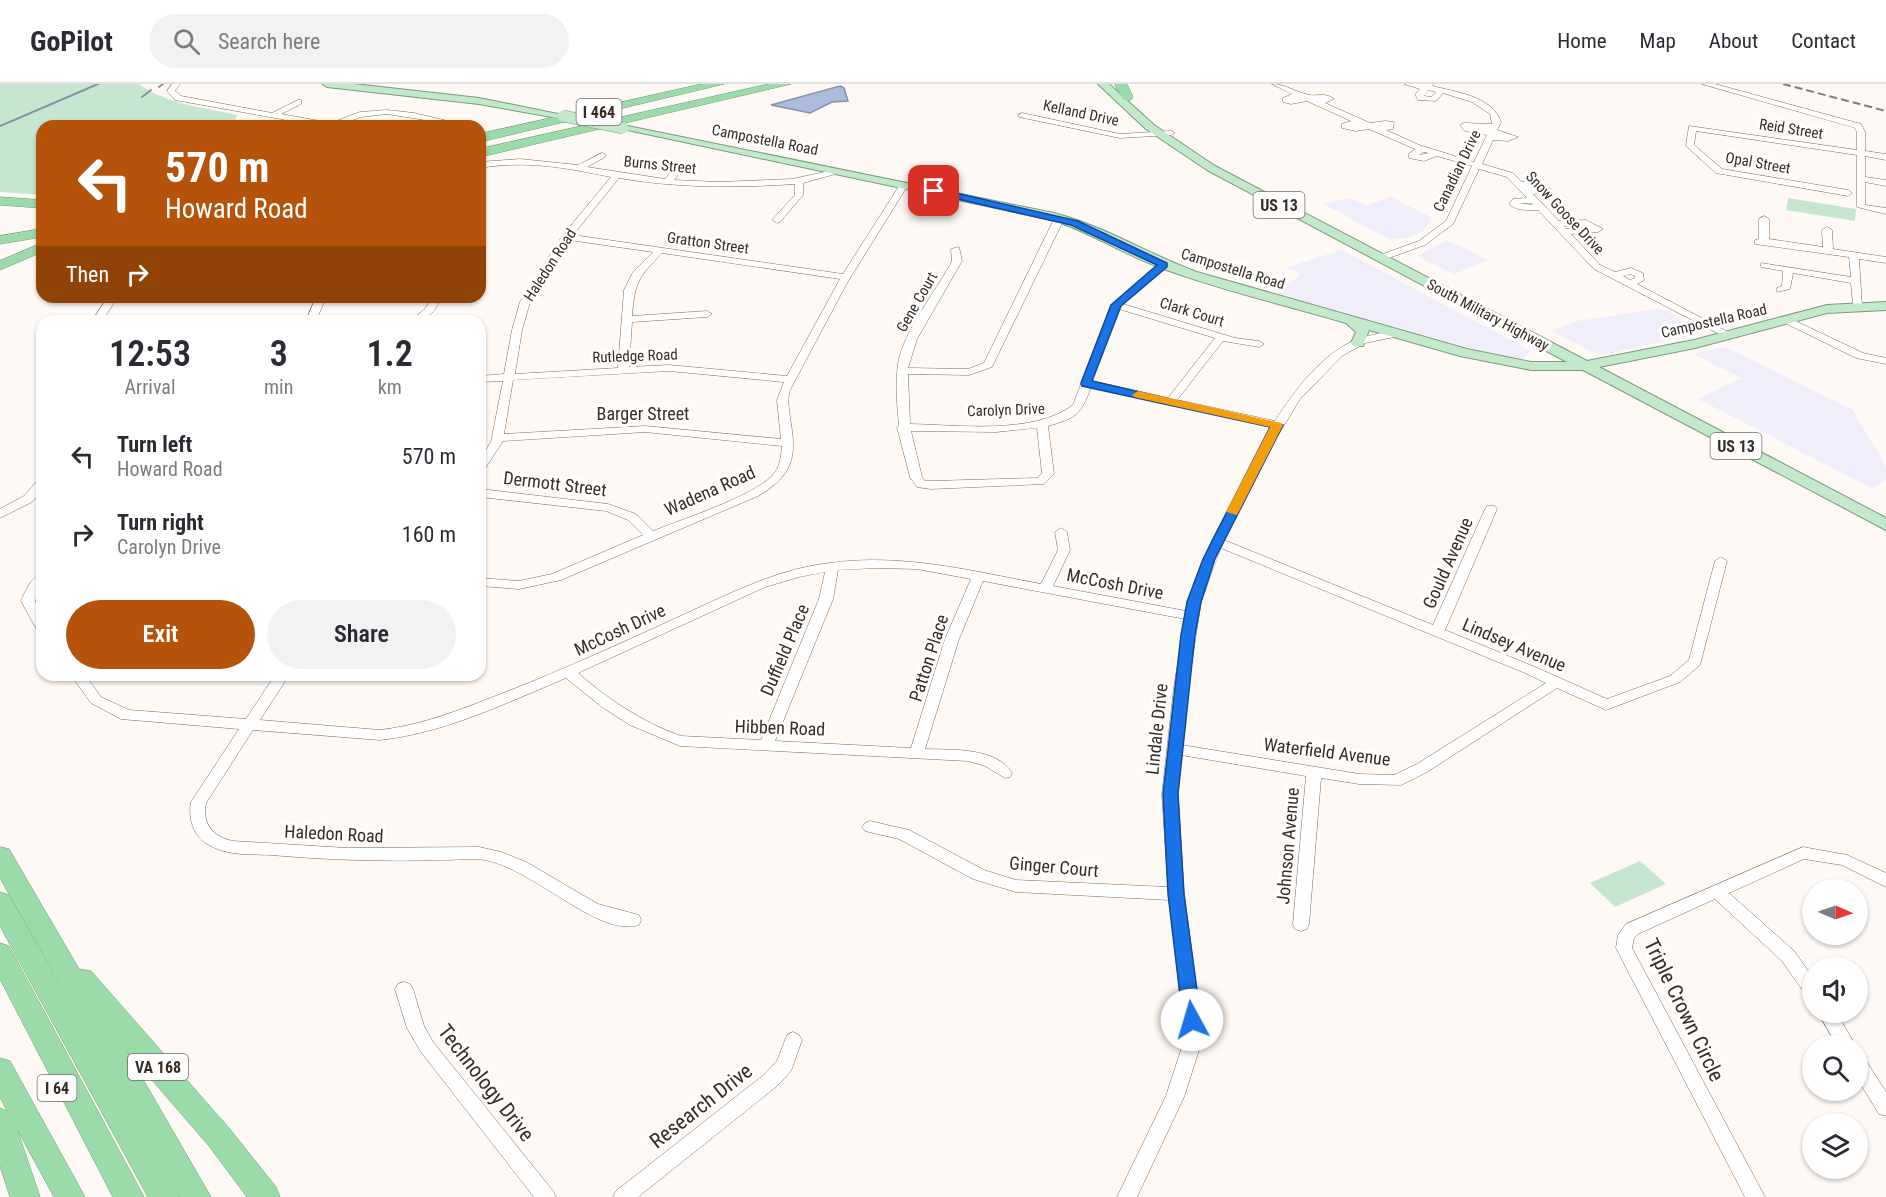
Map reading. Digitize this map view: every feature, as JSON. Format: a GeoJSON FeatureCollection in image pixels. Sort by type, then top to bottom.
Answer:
{"type":"FeatureCollection","features":[{"type":"Feature","properties":{"kind":"highway","name":"I 464"},"geometry":{"type":"LineString","coordinates":[[486,137],[718,84]]}},
{"type":"Feature","properties":{"kind":"highway","name":"I 464"},"geometry":{"type":"LineString","coordinates":[[486,152],[785,84]]}},
{"type":"Feature","properties":{"kind":"highway"},"geometry":{"type":"LineString","coordinates":[[1121,84],[1127,97]]}},
{"type":"Feature","properties":{"kind":"highway"},"geometry":{"type":"LineString","coordinates":[[0,201],[36,204]]}},
{"type":"Feature","properties":{"kind":"highway"},"geometry":{"type":"LineString","coordinates":[[0,226],[36,220]]}},
{"type":"Feature","properties":{"kind":"highway"},"geometry":{"type":"LineString","coordinates":[[0,240],[36,234]]}},
{"type":"Feature","properties":{"kind":"highway"},"geometry":{"type":"LineString","coordinates":[[0,266],[36,250]]}},
{"type":"Feature","properties":{"kind":"highway"},"geometry":{"type":"LineString","coordinates":[[0,856],[196,1197]]}},
{"type":"Feature","properties":{"kind":"highway"},"geometry":{"type":"LineString","coordinates":[[0,902],[164,1197]]}},
{"type":"Feature","properties":{"kind":"highway","name":"VA 168"},"geometry":{"type":"LineString","coordinates":[[49,940],[219,1137],[265,1197]]}},
{"type":"Feature","properties":{"kind":"highway"},"geometry":{"type":"LineString","coordinates":[[0,954],[129,1197]]}},
{"type":"Feature","properties":{"kind":"highway","name":"I 64"},"geometry":{"type":"LineString","coordinates":[[0,978],[114,1197]]}},
{"type":"Feature","properties":{"kind":"highway"},"geometry":{"type":"LineString","coordinates":[[0,1070],[70,1197]]}},
{"type":"Feature","properties":{"kind":"highway"},"geometry":{"type":"LineString","coordinates":[[0,1121],[25,1197]]}},
{"type":"Feature","properties":{"kind":"main road","name":"Campostella Road"},"geometry":{"type":"LineString","coordinates":[[327,84],[479,101],[563,116],[1059,219],[1091,229],[1163,265],[1395,334],[1495,361],[1531,366],[1592,365],[1729,335],[1827,309],[1858,305],[1886,306]]}},
{"type":"Feature","properties":{"kind":"main road","name":"South Military Highway"},"geometry":{"type":"LineString","coordinates":[[1103,84],[1164,133],[1229,178],[1385,256],[1592,365],[1886,525]]}},
{"type":"Feature","properties":{"kind":"main road","name":"South Military Highway"},"geometry":{"type":"LineString","coordinates":[[1115,84],[1164,133]]}},
{"type":"Feature","properties":{"kind":"main road","name":"South Military Highway"},"geometry":{"type":"LineString","coordinates":[[1385,256],[1544,344],[1635,382],[1886,513]]}},
{"type":"Feature","properties":{"kind":"main road"},"geometry":{"type":"LineString","coordinates":[[1351,321],[1363,331],[1358,343]]}},
{"type":"Feature","properties":{"kind":"main road"},"geometry":{"type":"LineString","coordinates":[[1531,366],[1552,360],[1552,354],[1544,344]]}},
{"type":"Feature","properties":{"kind":"main road"},"geometry":{"type":"LineString","coordinates":[[1629,357],[1625,369],[1635,382]]}},
{"type":"Feature","properties":{"kind":"street"},"geometry":{"type":"LineString","coordinates":[[176,84],[171,91],[178,98],[300,120]]}},
{"type":"Feature","properties":{"kind":"street","name":"Snow Goose Drive"},"geometry":{"type":"LineString","coordinates":[[1276,84],[1421,149],[1510,175],[1597,267],[1729,335]]}},
{"type":"Feature","properties":{"kind":"street","name":"Canadian Drive"},"geometry":{"type":"LineString","coordinates":[[1385,256],[1422,243],[1450,222],[1498,119],[1493,106],[1441,92],[1428,86],[1410,84]]}},
{"type":"Feature","properties":{"kind":"street"},"geometry":{"type":"LineString","coordinates":[[1702,84],[1850,122],[1860,129],[1861,207],[1886,210]]}},
{"type":"Feature","properties":{"kind":"street"},"geometry":{"type":"LineString","coordinates":[[273,115],[298,102]]}},
{"type":"Feature","properties":{"kind":"street"},"geometry":{"type":"LineString","coordinates":[[343,120],[350,116],[380,110],[438,120]]}},
{"type":"Feature","properties":{"kind":"street","name":"Kelland Drive"},"geometry":{"type":"LineString","coordinates":[[1022,115],[1120,136],[1164,133]]}},
{"type":"Feature","properties":{"kind":"street"},"geometry":{"type":"LineString","coordinates":[[1357,121],[1344,126],[1354,129],[1380,122],[1390,124],[1390,127],[1378,130]]}},
{"type":"Feature","properties":{"kind":"street","name":"Reid Street"},"geometry":{"type":"LineString","coordinates":[[1692,128],[1886,157]]}},
{"type":"Feature","properties":{"kind":"street","name":"Opal Street"},"geometry":{"type":"LineString","coordinates":[[1692,128],[1690,146],[1719,171],[1848,193]]}},
{"type":"Feature","properties":{"kind":"street"},"geometry":{"type":"LineString","coordinates":[[577,169],[602,155]]}},
{"type":"Feature","properties":{"kind":"street","name":"Burns Street"},"geometry":{"type":"LineString","coordinates":[[486,164],[521,160],[617,176],[721,185],[800,182],[821,178],[836,171]]}},
{"type":"Feature","properties":{"kind":"street"},"geometry":{"type":"LineString","coordinates":[[667,182],[678,170]]}},
{"type":"Feature","properties":{"kind":"street","name":"Haledon Road"},"geometry":{"type":"LineString","coordinates":[[486,460],[495,448],[498,438],[517,330],[525,302],[566,237],[617,176]]}},
{"type":"Feature","properties":{"kind":"street"},"geometry":{"type":"LineString","coordinates":[[1860,179],[1886,183]]}},
{"type":"Feature","properties":{"kind":"street"},"geometry":{"type":"LineString","coordinates":[[777,220],[799,195],[800,182]]}},
{"type":"Feature","properties":{"kind":"street","name":"Wadena Road"},"geometry":{"type":"LineString","coordinates":[[486,583],[512,586],[538,583],[652,537],[765,487],[786,465],[788,443],[782,402],[790,379],[846,277],[904,185]]}},
{"type":"Feature","properties":{"kind":"street"},"geometry":{"type":"LineString","coordinates":[[1534,200],[1516,201],[1513,204],[1522,208],[1541,207]]}},
{"type":"Feature","properties":{"kind":"street"},"geometry":{"type":"LineString","coordinates":[[904,371],[969,372],[988,365],[1059,219]]}},
{"type":"Feature","properties":{"kind":"street"},"geometry":{"type":"LineString","coordinates":[[1764,219],[1761,242],[1828,250],[1886,261]]}},
{"type":"Feature","properties":{"kind":"street"},"geometry":{"type":"LineString","coordinates":[[1827,230],[1828,250]]}},
{"type":"Feature","properties":{"kind":"street","name":"Gratton Street"},"geometry":{"type":"LineString","coordinates":[[566,237],[846,277]]}},
{"type":"Feature","properties":{"kind":"street","name":"Gene Court"},"geometry":{"type":"LineString","coordinates":[[956,249],[957,261],[906,351],[903,427],[916,477],[921,484],[941,485],[1032,483],[1044,479],[1048,471],[1042,426]]}},
{"type":"Feature","properties":{"kind":"street"},"geometry":{"type":"LineString","coordinates":[[623,370],[626,319],[632,282],[659,251]]}},
{"type":"Feature","properties":{"kind":"street"},"geometry":{"type":"LineString","coordinates":[[1854,255],[1858,305]]}},
{"type":"Feature","properties":{"kind":"street","name":"Carolyn Drive"},"geometry":{"type":"LineString","coordinates":[[903,427],[1042,426],[1056,422],[1074,412],[1116,305],[1163,265]]}},
{"type":"Feature","properties":{"kind":"street"},"geometry":{"type":"LineString","coordinates":[[1764,265],[1856,281]]}},
{"type":"Feature","properties":{"kind":"street"},"geometry":{"type":"LineString","coordinates":[[1780,290],[1787,287],[1788,269]]}},
{"type":"Feature","properties":{"kind":"street"},"geometry":{"type":"LineString","coordinates":[[1613,276],[1631,271],[1640,275],[1639,280],[1628,284]]}},
{"type":"Feature","properties":{"kind":"street"},"geometry":{"type":"LineString","coordinates":[[423,315],[434,303]]}},
{"type":"Feature","properties":{"kind":"street","name":"Clark Court"},"geometry":{"type":"LineString","coordinates":[[1116,305],[1221,337],[1259,344]]}},
{"type":"Feature","properties":{"kind":"street"},"geometry":{"type":"LineString","coordinates":[[626,319],[707,314]]}},
{"type":"Feature","properties":{"kind":"street"},"geometry":{"type":"LineString","coordinates":[[1788,320],[1860,356],[1886,361]]}},
{"type":"Feature","properties":{"kind":"street","name":"Lindale Drive"},"geometry":{"type":"LineString","coordinates":[[1127,1197],[1175,1097],[1191,1047],[1191,1008],[1176,894],[1171,817],[1174,749],[1191,616],[1203,573],[1277,425],[1296,397],[1326,365],[1358,343],[1395,334]]}},
{"type":"Feature","properties":{"kind":"street"},"geometry":{"type":"LineString","coordinates":[[1170,402],[1221,337]]}},
{"type":"Feature","properties":{"kind":"street","name":"Rutledge Road"},"geometry":{"type":"LineString","coordinates":[[486,379],[623,370],[703,370],[790,379]]}},
{"type":"Feature","properties":{"kind":"street"},"geometry":{"type":"LineString","coordinates":[[1086,383],[1277,425]]}},
{"type":"Feature","properties":{"kind":"street","name":"Barger Street"},"geometry":{"type":"LineString","coordinates":[[498,438],[645,429],[788,443]]}},
{"type":"Feature","properties":{"kind":"street"},"geometry":{"type":"LineString","coordinates":[[0,514],[27,499],[36,489]]}},
{"type":"Feature","properties":{"kind":"street","name":"Dermott Street"},"geometry":{"type":"LineString","coordinates":[[486,494],[608,508],[632,518],[652,537]]}},
{"type":"Feature","properties":{"kind":"street","name":"Gould Avenue"},"geometry":{"type":"LineString","coordinates":[[1437,632],[1491,509]]}},
{"type":"Feature","properties":{"kind":"street"},"geometry":{"type":"LineString","coordinates":[[1046,588],[1064,549],[1061,531]]}},
{"type":"Feature","properties":{"kind":"street","name":"Lindsey Avenue"},"geometry":{"type":"LineString","coordinates":[[1217,542],[1557,682],[1601,704],[1611,705],[1687,672],[1698,657],[1721,561]]}},
{"type":"Feature","properties":{"kind":"street","name":"McCosh Drive"},"geometry":{"type":"LineString","coordinates":[[87,681],[104,706],[126,715],[361,735],[396,734],[431,726],[569,673],[760,584],[785,575],[832,566],[899,564],[979,576],[1191,616]]}},
{"type":"Feature","properties":{"kind":"street","name":"Duffield Place"},"geometry":{"type":"LineString","coordinates":[[765,747],[826,599],[832,566]]}},
{"type":"Feature","properties":{"kind":"street","name":"Patton Place"},"geometry":{"type":"LineString","coordinates":[[917,752],[952,639],[979,576]]}},
{"type":"Feature","properties":{"kind":"street"},"geometry":{"type":"LineString","coordinates":[[36,585],[28,601],[36,616]]}},
{"type":"Feature","properties":{"kind":"street","name":"Hibben Road"},"geometry":{"type":"LineString","coordinates":[[569,673],[599,699],[664,736],[693,743],[917,752],[980,758],[1005,773]]}},
{"type":"Feature","properties":{"kind":"street","name":"Haledon Road"},"geometry":{"type":"LineString","coordinates":[[278,681],[197,806],[200,827],[216,842],[232,846],[343,856],[479,853],[497,855],[522,865],[593,911],[618,919],[633,920]]}},
{"type":"Feature","properties":{"kind":"street","name":"Waterfield Avenue"},"geometry":{"type":"LineString","coordinates":[[1174,749],[1370,781],[1396,781],[1422,768],[1557,682]]}},
{"type":"Feature","properties":{"kind":"street","name":"Johnson Avenue"},"geometry":{"type":"LineString","coordinates":[[1301,924],[1314,772]]}},
{"type":"Feature","properties":{"kind":"street","name":"Ginger Court"},"geometry":{"type":"LineString","coordinates":[[870,827],[903,834],[980,875],[1016,886],[1176,894]]}},
{"type":"Feature","properties":{"kind":"street","name":"Triple Crown Circle"},"geometry":{"type":"LineString","coordinates":[[1755,1197],[1624,948],[1626,935],[1632,929],[1803,854],[1824,854],[1846,859],[1863,866],[1886,881]]}},
{"type":"Feature","properties":{"kind":"street"},"geometry":{"type":"LineString","coordinates":[[1716,891],[1788,956],[1802,976]]}},
{"type":"Feature","properties":{"kind":"street","name":"Technology Drive"},"geometry":{"type":"LineString","coordinates":[[404,989],[416,1028],[427,1047],[546,1197]]}},
{"type":"Feature","properties":{"kind":"street","name":"Research Drive"},"geometry":{"type":"LineString","coordinates":[[622,1197],[771,1080],[785,1065],[793,1040]]}},
{"type":"Feature","properties":{"kind":"street"},"geometry":{"type":"LineString","coordinates":[[1868,1079],[1886,1108]]}},
{"type":"Feature","properties":{"kind":"shaded area"},"geometry":{"type":"Polygon","coordinates":[[[1392,197],[1432,218],[1423,232],[1406,238],[1389,239],[1323,204],[1349,198],[1366,205],[1392,197]]]}},
{"type":"Feature","properties":{"kind":"shaded area"},"geometry":{"type":"Polygon","coordinates":[[[1446,241],[1489,260],[1454,274],[1417,256],[1446,241]]]}},
{"type":"Feature","properties":{"kind":"shaded area"},"geometry":{"type":"Polygon","coordinates":[[[1342,250],[1531,351],[1522,360],[1276,295],[1301,274],[1285,268],[1342,250]]]}},
{"type":"Feature","properties":{"kind":"shaded area"},"geometry":{"type":"Polygon","coordinates":[[[1656,309],[1667,311],[1702,333],[1607,354],[1597,354],[1552,331],[1577,321],[1656,309]]]}},
{"type":"Feature","properties":{"kind":"shaded area"},"geometry":{"type":"Polygon","coordinates":[[[1725,347],[1853,410],[1886,467],[1886,480],[1872,488],[1698,399],[1742,378],[1693,354],[1725,347]]]}},
{"type":"Feature","properties":{"kind":"green space"},"geometry":{"type":"Polygon","coordinates":[[[0,84],[139,84],[174,101],[238,115],[235,120],[36,120],[36,195],[0,192],[0,84]]]}},
{"type":"Feature","properties":{"kind":"green space"},"geometry":{"type":"Polygon","coordinates":[[[1788,198],[1856,209],[1855,221],[1786,210],[1788,198]]]}},
{"type":"Feature","properties":{"kind":"green space"},"geometry":{"type":"Polygon","coordinates":[[[1640,861],[1666,884],[1615,907],[1590,883],[1640,861]]]}},
{"type":"Feature","properties":{"kind":"water"},"geometry":{"type":"Polygon","coordinates":[[[840,86],[844,88],[848,101],[832,102],[810,113],[771,105],[840,86]]]}},
{"type":"Feature","properties":{"kind":"waterway"},"geometry":{"type":"LineString","coordinates":[[0,126],[98,84]]}},
{"type":"Feature","properties":{"kind":"waterway"},"geometry":{"type":"LineString","coordinates":[[159,87],[163,84]]}},
{"type":"Feature","properties":{"kind":"waterway"},"geometry":{"type":"LineString","coordinates":[[142,97],[151,90]]}},
{"type":"Feature","properties":{"kind":"railway"},"geometry":{"type":"LineString","coordinates":[[1783,84],[1886,111]]}},
{"type":"Feature","properties":{"kind":"slow traffic"},"geometry":{"type":"LineString","coordinates":[[1138,395],[1277,425],[1233,512]]}},
{"type":"Feature","properties":{"kind":"route"},"geometry":{"type":"LineString","coordinates":[[934,191],[1084,226],[1163,265],[1116,305],[1086,383],[1277,425],[1203,573],[1194,602],[1188,635],[1170,794],[1176,894],[1192,1020]]}}]}
